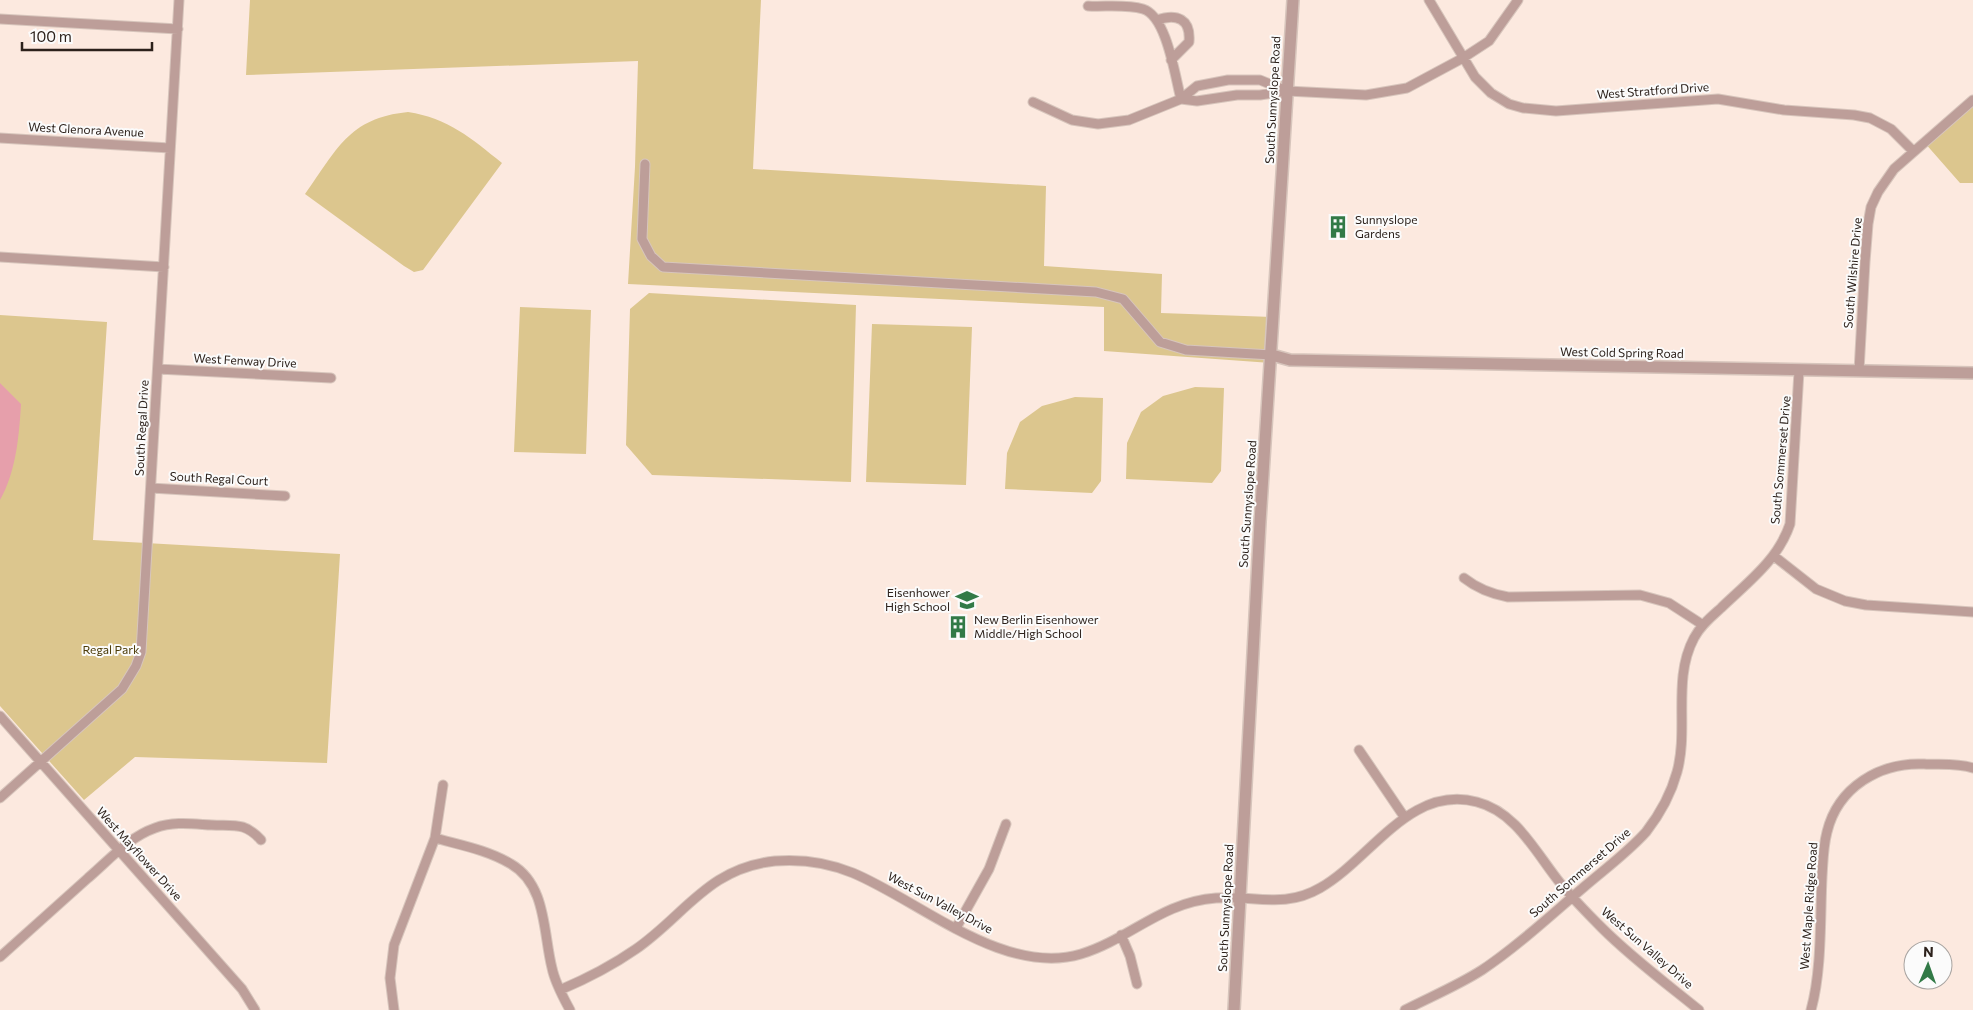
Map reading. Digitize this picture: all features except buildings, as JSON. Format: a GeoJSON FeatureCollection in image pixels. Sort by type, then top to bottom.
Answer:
{"type":"FeatureCollection","features":[{"type":"Feature","properties":{"kind":"street","name":"South Regal Drive"},"geometry":{"type":"LineString","coordinates":[[0,798],[122,689],[136,666],[142,641],[179,0]]}},
{"type":"Feature","properties":{"kind":"street","name":"South Sunnyslope Road"},"geometry":{"type":"LineString","coordinates":[[1234,1010],[1260,522],[1293,0]]}},
{"type":"Feature","properties":{"kind":"street","name":"West Stratford Drive"},"geometry":{"type":"LineString","coordinates":[[1429,0],[1474,77],[1491,93],[1510,104],[1524,108],[1556,111],[1718,99],[1784,110],[1854,115],[1870,118],[1891,129],[1913,151]]}},
{"type":"Feature","properties":{"kind":"street"},"geometry":{"type":"LineString","coordinates":[[1181,99],[1196,101],[1237,95],[1260,95],[1288,91],[1346,95],[1378,94],[1396,91],[1419,83],[1488,41],[1518,0]]}},
{"type":"Feature","properties":{"kind":"street"},"geometry":{"type":"LineString","coordinates":[[1088,6],[1144,9],[1157,20],[1164,34],[1181,99]]}},
{"type":"Feature","properties":{"kind":"street"},"geometry":{"type":"LineString","coordinates":[[1157,20],[1167,16],[1178,18],[1186,23],[1190,33],[1189,42],[1171,60]]}},
{"type":"Feature","properties":{"kind":"street"},"geometry":{"type":"LineString","coordinates":[[0,19],[178,29]]}},
{"type":"Feature","properties":{"kind":"street"},"geometry":{"type":"LineString","coordinates":[[1033,102],[1072,120],[1098,124],[1129,120],[1181,99],[1197,86],[1228,80],[1260,80],[1288,91]]}},
{"type":"Feature","properties":{"kind":"street","name":"South Wilshire Drive"},"geometry":{"type":"LineString","coordinates":[[1859,371],[1864,262],[1871,207],[1886,178],[1913,151],[1973,100]]}},
{"type":"Feature","properties":{"kind":"street","name":"West Glenora Avenue"},"geometry":{"type":"LineString","coordinates":[[0,138],[170,148]]}},
{"type":"Feature","properties":{"kind":"street"},"geometry":{"type":"LineString","coordinates":[[645,164],[642,239],[651,256],[663,267],[1096,292],[1123,298],[1160,342],[1186,350],[1272,355]]}},
{"type":"Feature","properties":{"kind":"street"},"geometry":{"type":"LineString","coordinates":[[0,257],[164,267]]}},
{"type":"Feature","properties":{"kind":"street","name":"West Cold Spring Road"},"geometry":{"type":"LineString","coordinates":[[1272,355],[1290,360],[1973,373]]}},
{"type":"Feature","properties":{"kind":"street","name":"West Fenway Drive"},"geometry":{"type":"LineString","coordinates":[[158,369],[331,378]]}},
{"type":"Feature","properties":{"kind":"street","name":"South Sommerset Drive"},"geometry":{"type":"LineString","coordinates":[[1404,1010],[1481,971],[1506,953],[1635,843],[1656,818],[1665,803],[1678,770],[1681,752],[1683,673],[1693,639],[1703,625],[1774,556],[1785,538],[1790,524],[1800,371]]}},
{"type":"Feature","properties":{"kind":"street","name":"South Regal Court"},"geometry":{"type":"LineString","coordinates":[[151,488],[285,496]]}},
{"type":"Feature","properties":{"kind":"street"},"geometry":{"type":"LineString","coordinates":[[1774,556],[1816,589],[1845,601],[1866,605],[1973,612]]}},
{"type":"Feature","properties":{"kind":"street"},"geometry":{"type":"LineString","coordinates":[[1464,578],[1487,592],[1508,597],[1640,595],[1668,602],[1703,625]]}},
{"type":"Feature","properties":{"kind":"street","name":"West Mayflower Drive"},"geometry":{"type":"LineString","coordinates":[[0,716],[242,989],[255,1010]]}},
{"type":"Feature","properties":{"kind":"street"},"geometry":{"type":"LineString","coordinates":[[1358,750],[1405,818]]}},
{"type":"Feature","properties":{"kind":"street","name":"West Maple Ridge Road"},"geometry":{"type":"LineString","coordinates":[[1811,1010],[1816,985],[1824,844],[1832,817],[1838,806],[1847,794],[1861,781],[1887,768],[1913,763],[1973,768]]}},
{"type":"Feature","properties":{"kind":"street"},"geometry":{"type":"LineString","coordinates":[[394,1010],[390,978],[394,945],[435,838],[443,785]]}},
{"type":"Feature","properties":{"kind":"street","name":"West Sun Valley Drive"},"geometry":{"type":"LineString","coordinates":[[560,990],[575,984],[637,949],[712,884],[727,875],[749,867],[775,862],[807,862],[844,870],[873,882],[956,928],[986,942],[1025,954],[1063,958],[1088,951],[1178,906],[1214,898],[1285,901],[1311,893],[1330,882],[1405,818],[1422,807],[1444,799],[1461,798],[1487,804],[1508,817],[1572,897],[1616,941],[1699,1010]]}},
{"type":"Feature","properties":{"kind":"street"},"geometry":{"type":"LineString","coordinates":[[0,957],[119,850],[144,832],[169,824],[180,823],[246,827],[261,840]]}},
{"type":"Feature","properties":{"kind":"street"},"geometry":{"type":"LineString","coordinates":[[956,928],[989,869],[1006,824]]}},
{"type":"Feature","properties":{"kind":"street"},"geometry":{"type":"LineString","coordinates":[[435,838],[497,857],[511,864],[525,875],[534,889],[540,906],[551,966],[570,1010]]}},
{"type":"Feature","properties":{"kind":"street"},"geometry":{"type":"LineString","coordinates":[[1121,935],[1130,956],[1137,984]]}},
{"type":"Feature","properties":{"kind":"green space"},"geometry":{"type":"Polygon","coordinates":[[[250,0],[761,0],[753,169],[1046,186],[1044,266],[1162,274],[1161,313],[1274,317],[1271,363],[1104,351],[1104,307],[628,284],[635,167],[638,61],[246,75],[250,0]]]}},
{"type":"Feature","properties":{"kind":"green space"},"geometry":{"type":"Polygon","coordinates":[[[1973,100],[1973,183],[1960,183],[1924,142],[1973,100]]]}},
{"type":"Feature","properties":{"kind":"green space"},"geometry":{"type":"Polygon","coordinates":[[[408,112],[447,124],[469,137],[502,163],[423,270],[414,272],[305,194],[336,150],[357,129],[371,121],[388,115],[408,112]]]}},
{"type":"Feature","properties":{"kind":"green space"},"geometry":{"type":"Polygon","coordinates":[[[649,293],[856,305],[851,482],[652,475],[626,445],[630,309],[649,293]]]}},
{"type":"Feature","properties":{"kind":"green space"},"geometry":{"type":"Polygon","coordinates":[[[520,307],[591,310],[586,454],[514,452],[520,307]]]}},
{"type":"Feature","properties":{"kind":"green space","name":"Regal Park"},"geometry":{"type":"Polygon","coordinates":[[[0,315],[107,322],[93,540],[340,554],[327,763],[135,757],[84,800],[0,706],[0,315]]]}},
{"type":"Feature","properties":{"kind":"green space"},"geometry":{"type":"Polygon","coordinates":[[[872,324],[972,327],[966,485],[866,482],[872,324]]]}},
{"type":"Feature","properties":{"kind":"green space"},"geometry":{"type":"Polygon","coordinates":[[[1195,387],[1224,388],[1221,471],[1212,483],[1126,479],[1127,443],[1141,412],[1163,396],[1195,387]]]}},
{"type":"Feature","properties":{"kind":"green space"},"geometry":{"type":"Polygon","coordinates":[[[1075,397],[1103,398],[1101,481],[1092,493],[1005,489],[1007,453],[1020,422],[1042,406],[1075,397]]]}},
{"type":"Feature","properties":{"kind":"shaded area"},"geometry":{"type":"Polygon","coordinates":[[[0,383],[21,404],[18,441],[13,466],[0,500],[0,383]]]}},
{"type":"Feature","properties":{"kind":"place","name":"Sunnyslope Gardens"},"geometry":{"type":"Point","coordinates":[1338,227]}},
{"type":"Feature","properties":{"kind":"place","name":"Eisenhower High School"},"geometry":{"type":"Point","coordinates":[967,600]}},
{"type":"Feature","properties":{"kind":"place","name":"New Berlin Eisenhower Middle/High School"},"geometry":{"type":"Point","coordinates":[958,627]}}]}
